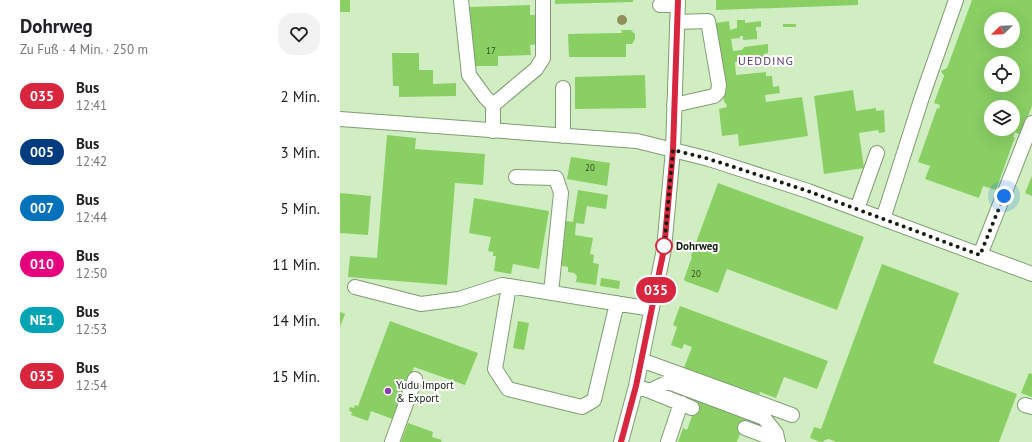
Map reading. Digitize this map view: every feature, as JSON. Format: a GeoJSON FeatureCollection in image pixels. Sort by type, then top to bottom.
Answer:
{"type":"FeatureCollection","features":[{"type":"Feature","properties":{"kind":"street"},"geometry":{"type":"LineString","coordinates":[[460,0],[469,75],[485,97],[493,105],[494,131]]}},
{"type":"Feature","properties":{"kind":"street"},"geometry":{"type":"LineString","coordinates":[[493,105],[536,69],[543,58],[543,0]]}},
{"type":"Feature","properties":{"kind":"street"},"geometry":{"type":"LineString","coordinates":[[883,219],[922,97],[956,0]]}},
{"type":"Feature","properties":{"kind":"street"},"geometry":{"type":"LineString","coordinates":[[621,442],[636,386],[664,249],[673,150],[678,2],[660,5]]}},
{"type":"Feature","properties":{"kind":"street"},"geometry":{"type":"LineString","coordinates":[[674,105],[714,96],[718,92],[719,85],[708,21],[677,22]]}},
{"type":"Feature","properties":{"kind":"street"},"geometry":{"type":"LineString","coordinates":[[563,88],[563,136]]}},
{"type":"Feature","properties":{"kind":"street"},"geometry":{"type":"LineString","coordinates":[[340,119],[563,136],[637,140],[709,159],[808,191],[1032,274]]}},
{"type":"Feature","properties":{"kind":"street"},"geometry":{"type":"LineString","coordinates":[[980,255],[1032,123]]}},
{"type":"Feature","properties":{"kind":"street"},"geometry":{"type":"LineString","coordinates":[[857,209],[877,153]]}},
{"type":"Feature","properties":{"kind":"street"},"geometry":{"type":"LineString","coordinates":[[516,177],[556,178],[561,193],[550,293]]}},
{"type":"Feature","properties":{"kind":"street"},"geometry":{"type":"LineString","coordinates":[[355,287],[421,304],[459,299],[502,285],[652,309]]}},
{"type":"Feature","properties":{"kind":"street"},"geometry":{"type":"LineString","coordinates":[[509,286],[495,369],[508,389],[582,407],[594,400],[617,303]]}},
{"type":"Feature","properties":{"kind":"street"},"geometry":{"type":"LineString","coordinates":[[641,360],[792,415]]}},
{"type":"Feature","properties":{"kind":"street"},"geometry":{"type":"LineString","coordinates":[[392,442],[415,379]]}},
{"type":"Feature","properties":{"kind":"street"},"geometry":{"type":"LineString","coordinates":[[650,391],[668,382],[764,418],[776,433],[778,442]]}},
{"type":"Feature","properties":{"kind":"street"},"geometry":{"type":"LineString","coordinates":[[636,386],[686,406],[668,442]]}},
{"type":"Feature","properties":{"kind":"street"},"geometry":{"type":"LineString","coordinates":[[745,428],[769,437],[773,442]]}},
{"type":"Feature","properties":{"kind":"building"},"geometry":{"type":"Polygon","coordinates":[[[340,0],[350,0],[350,12],[340,12],[340,0]]]}},
{"type":"Feature","properties":{"kind":"building"},"geometry":{"type":"Polygon","coordinates":[[[555,0],[633,0],[633,2],[555,4],[555,0]]]}},
{"type":"Feature","properties":{"kind":"building"},"geometry":{"type":"Polygon","coordinates":[[[716,0],[858,0],[858,5],[716,10],[716,0]]]}},
{"type":"Feature","properties":{"kind":"building"},"geometry":{"type":"Polygon","coordinates":[[[972,0],[1032,0],[1032,106],[1021,135],[1020,100],[984,100],[984,136],[1015,137],[996,190],[983,186],[979,198],[925,179],[930,166],[918,162],[937,108],[939,109],[940,105],[934,103],[944,76],[941,71],[947,68],[972,0]]]}},
{"type":"Feature","properties":{"kind":"building"},"geometry":{"type":"Polygon","coordinates":[[[530,5],[530,15],[540,15],[540,44],[530,45],[531,55],[498,56],[498,66],[471,66],[469,7],[530,5]]]}},
{"type":"Feature","properties":{"kind":"building"},"geometry":{"type":"Polygon","coordinates":[[[737,20],[745,20],[745,23],[761,21],[761,27],[756,27],[757,39],[743,40],[743,36],[740,36],[740,38],[731,39],[733,51],[742,50],[744,47],[768,44],[768,53],[764,54],[764,59],[735,62],[736,75],[766,72],[766,76],[772,76],[773,87],[779,86],[780,93],[765,95],[766,102],[802,97],[808,136],[739,146],[738,134],[722,136],[719,109],[727,107],[724,102],[723,92],[725,90],[716,23],[729,21],[730,30],[737,28],[737,20]]]}},
{"type":"Feature","properties":{"kind":"building"},"geometry":{"type":"Polygon","coordinates":[[[783,24],[796,24],[796,27],[783,27],[783,24]]]}},
{"type":"Feature","properties":{"kind":"building"},"geometry":{"type":"Polygon","coordinates":[[[621,30],[631,30],[635,34],[635,39],[632,44],[626,44],[626,57],[569,57],[568,34],[622,33],[621,30]]]}},
{"type":"Feature","properties":{"kind":"building"},"geometry":{"type":"Polygon","coordinates":[[[392,53],[419,53],[419,70],[433,70],[433,84],[456,83],[456,96],[399,97],[399,86],[393,86],[392,53]]]}},
{"type":"Feature","properties":{"kind":"building"},"geometry":{"type":"Polygon","coordinates":[[[645,75],[646,108],[575,109],[575,77],[645,75]]]}},
{"type":"Feature","properties":{"kind":"building"},"geometry":{"type":"Polygon","coordinates":[[[853,90],[856,111],[876,108],[876,111],[884,110],[885,132],[879,133],[878,130],[859,133],[864,168],[824,174],[814,96],[853,90]]]}},
{"type":"Feature","properties":{"kind":"building"},"geometry":{"type":"Polygon","coordinates":[[[387,135],[416,138],[415,149],[485,154],[483,185],[455,183],[447,285],[348,277],[350,256],[377,258],[387,135]]]}},
{"type":"Feature","properties":{"kind":"building"},"geometry":{"type":"Polygon","coordinates":[[[571,157],[610,163],[607,186],[567,179],[571,157]]]}},
{"type":"Feature","properties":{"kind":"building"},"geometry":{"type":"Polygon","coordinates":[[[1032,176],[1032,196],[1025,193],[1032,176]]]}},
{"type":"Feature","properties":{"kind":"building"},"geometry":{"type":"Polygon","coordinates":[[[718,183],[864,237],[837,310],[727,269],[718,293],[685,281],[684,279],[692,257],[691,256],[718,183]]]}},
{"type":"Feature","properties":{"kind":"building"},"geometry":{"type":"Polygon","coordinates":[[[578,190],[608,195],[606,209],[587,206],[584,224],[576,223],[575,235],[593,238],[590,254],[594,255],[593,263],[599,264],[596,285],[576,282],[577,276],[574,273],[568,272],[568,267],[559,265],[561,246],[563,246],[565,235],[565,221],[573,222],[578,190]]]}},
{"type":"Feature","properties":{"kind":"building"},"geometry":{"type":"Polygon","coordinates":[[[340,193],[371,196],[368,235],[340,233],[340,193]]]}},
{"type":"Feature","properties":{"kind":"building"},"geometry":{"type":"Polygon","coordinates":[[[474,198],[549,211],[539,269],[513,264],[511,274],[494,271],[496,256],[493,256],[493,252],[488,251],[491,237],[469,233],[474,198]]]}},
{"type":"Feature","properties":{"kind":"building"},"geometry":{"type":"Polygon","coordinates":[[[882,264],[959,293],[933,363],[1017,394],[999,442],[836,442],[829,439],[820,442],[810,438],[814,427],[821,429],[882,264]]]}},
{"type":"Feature","properties":{"kind":"building"},"geometry":{"type":"Polygon","coordinates":[[[601,278],[620,281],[619,289],[600,286],[601,278]]]}},
{"type":"Feature","properties":{"kind":"building"},"geometry":{"type":"Polygon","coordinates":[[[680,306],[828,361],[817,389],[784,377],[776,398],[760,392],[758,398],[683,370],[692,347],[684,344],[682,349],[671,345],[677,327],[673,325],[680,306]]]}},
{"type":"Feature","properties":{"kind":"building"},"geometry":{"type":"Polygon","coordinates":[[[340,312],[345,314],[340,327],[340,312]]]}},
{"type":"Feature","properties":{"kind":"building"},"geometry":{"type":"Polygon","coordinates":[[[390,321],[478,353],[465,385],[414,367],[395,420],[371,411],[368,421],[351,415],[352,412],[349,411],[350,407],[354,408],[355,405],[358,406],[390,321]]]}},
{"type":"Feature","properties":{"kind":"building"},"geometry":{"type":"Polygon","coordinates":[[[518,321],[529,323],[524,350],[513,348],[518,321]]]}},
{"type":"Feature","properties":{"kind":"building"},"geometry":{"type":"Polygon","coordinates":[[[1029,373],[1032,374],[1032,397],[1021,393],[1029,373]]]}},
{"type":"Feature","properties":{"kind":"building"},"geometry":{"type":"Polygon","coordinates":[[[699,397],[747,415],[737,442],[678,442],[683,428],[687,430],[699,397]]]}},
{"type":"Feature","properties":{"kind":"building"},"geometry":{"type":"Polygon","coordinates":[[[408,423],[433,432],[432,437],[442,440],[441,442],[401,442],[408,423]]]}},
{"type":"Feature","properties":{"kind":"bus line","name":"035"},"geometry":{"type":"LineString","coordinates":[[621,442],[636,386],[664,249],[673,150],[678,0]]}},
{"type":"Feature","properties":{"kind":"place","name":"Dohrweg"},"geometry":{"type":"Point","coordinates":[664,246]}},
{"type":"Feature","properties":{"kind":"place","name":"Yudu Import & Export"},"geometry":{"type":"Point","coordinates":[388,391]}},
{"type":"Feature","properties":{"kind":"district","name":"UEDDING"},"geometry":{"type":"Point","coordinates":[766,60]}},
{"type":"Feature","properties":{"kind":"route"},"geometry":{"type":"LineString","coordinates":[[664,246],[664,249],[673,150],[709,159],[808,191],[980,255],[1004,196]]}}]}
